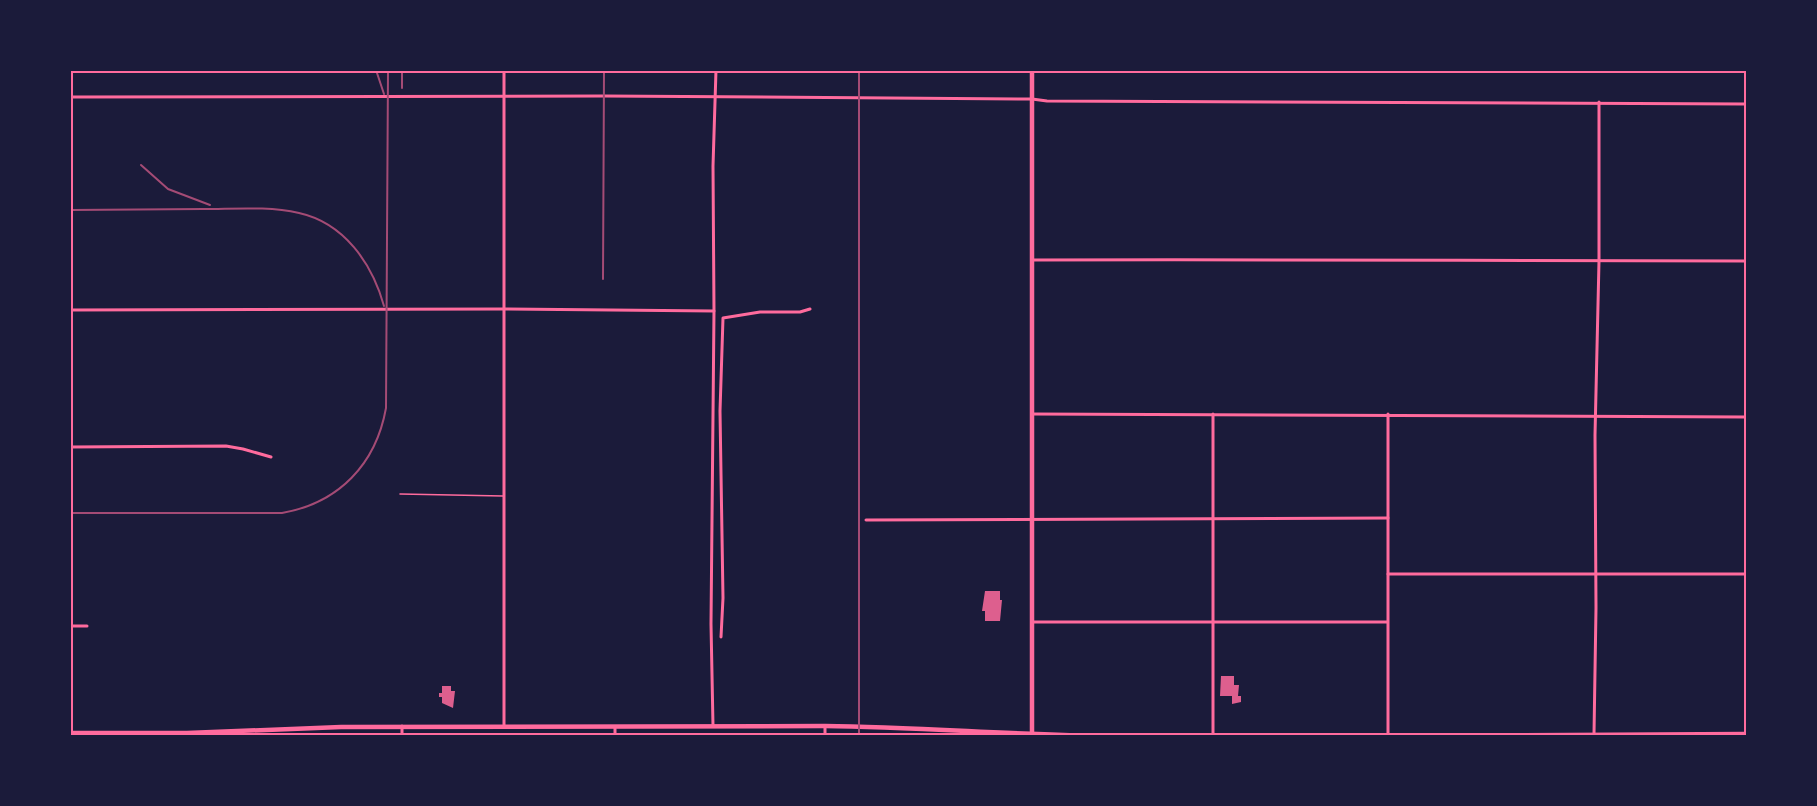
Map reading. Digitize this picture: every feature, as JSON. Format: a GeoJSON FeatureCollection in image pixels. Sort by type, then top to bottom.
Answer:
{"type":"FeatureCollection","features":[{"type":"Feature","properties":{"kind":"main road"},"geometry":{"type":"LineString","coordinates":[[1032,70],[1032,735]]}},
{"type":"Feature","properties":{"kind":"main road"},"geometry":{"type":"LineString","coordinates":[[70,733],[191,734],[402,726],[825,726],[1032,735],[1111,735]]}},
{"type":"Feature","properties":{"kind":"main road"},"geometry":{"type":"LineString","coordinates":[[1395,735],[1746,734]]}},
{"type":"Feature","properties":{"kind":"street"},"geometry":{"type":"LineString","coordinates":[[504,70],[504,727]]}},
{"type":"Feature","properties":{"kind":"street"},"geometry":{"type":"LineString","coordinates":[[713,726],[711,612],[713,166],[716,70]]}},
{"type":"Feature","properties":{"kind":"street"},"geometry":{"type":"LineString","coordinates":[[70,97],[716,96],[1047,101],[1746,104]]}},
{"type":"Feature","properties":{"kind":"street"},"geometry":{"type":"LineString","coordinates":[[1594,734],[1599,102]]}},
{"type":"Feature","properties":{"kind":"street"},"geometry":{"type":"LineString","coordinates":[[1032,260],[1746,261]]}},
{"type":"Feature","properties":{"kind":"street"},"geometry":{"type":"LineString","coordinates":[[721,637],[723,598],[720,411],[723,318],[760,312],[800,312],[810,309]]}},
{"type":"Feature","properties":{"kind":"street"},"geometry":{"type":"LineString","coordinates":[[70,310],[714,311]]}},
{"type":"Feature","properties":{"kind":"street"},"geometry":{"type":"LineString","coordinates":[[1032,414],[1746,417]]}},
{"type":"Feature","properties":{"kind":"street"},"geometry":{"type":"LineString","coordinates":[[1213,414],[1213,735]]}},
{"type":"Feature","properties":{"kind":"street"},"geometry":{"type":"LineString","coordinates":[[1388,414],[1388,735]]}},
{"type":"Feature","properties":{"kind":"street"},"geometry":{"type":"LineString","coordinates":[[70,447],[226,446],[271,457]]}},
{"type":"Feature","properties":{"kind":"street"},"geometry":{"type":"LineString","coordinates":[[866,520],[1388,518]]}},
{"type":"Feature","properties":{"kind":"street"},"geometry":{"type":"LineString","coordinates":[[1388,574],[1746,574]]}},
{"type":"Feature","properties":{"kind":"street"},"geometry":{"type":"LineString","coordinates":[[1032,622],[1388,622]]}},
{"type":"Feature","properties":{"kind":"street"},"geometry":{"type":"LineString","coordinates":[[70,626],[87,626]]}},
{"type":"Feature","properties":{"kind":"street"},"geometry":{"type":"LineString","coordinates":[[402,726],[402,735]]}},
{"type":"Feature","properties":{"kind":"street"},"geometry":{"type":"LineString","coordinates":[[825,726],[825,735]]}},
{"type":"Feature","properties":{"kind":"street"},"geometry":{"type":"LineString","coordinates":[[615,727],[615,735]]}},
{"type":"Feature","properties":{"kind":"lane"},"geometry":{"type":"LineString","coordinates":[[400,494],[504,496]]}},
{"type":"Feature","properties":{"kind":"building"},"geometry":{"type":"Polygon","coordinates":[[[985,591],[1000,591],[1000,600],[1002,600],[1000,621],[985,621],[985,611],[982,611],[985,591]]]}},
{"type":"Feature","properties":{"kind":"building"},"geometry":{"type":"Polygon","coordinates":[[[1221,676],[1234,676],[1234,685],[1239,685],[1238,696],[1241,696],[1241,702],[1232,704],[1232,696],[1220,696],[1221,676]]]}},
{"type":"Feature","properties":{"kind":"building"},"geometry":{"type":"Polygon","coordinates":[[[442,686],[451,686],[451,691],[455,691],[453,708],[442,703],[442,697],[439,697],[439,693],[442,693],[442,686]]]}},
{"type":"Feature","properties":{"kind":"railway"},"geometry":{"type":"LineString","coordinates":[[376,70],[384,94]]}},
{"type":"Feature","properties":{"kind":"railway"},"geometry":{"type":"LineString","coordinates":[[70,513],[282,513],[321,500],[352,478],[364,463],[374,447],[386,408],[388,70]]}},
{"type":"Feature","properties":{"kind":"railway"},"geometry":{"type":"LineString","coordinates":[[402,70],[402,88]]}},
{"type":"Feature","properties":{"kind":"railway"},"geometry":{"type":"LineString","coordinates":[[603,279],[604,70]]}},
{"type":"Feature","properties":{"kind":"railway"},"geometry":{"type":"LineString","coordinates":[[859,70],[859,736]]}},
{"type":"Feature","properties":{"kind":"railway"},"geometry":{"type":"LineString","coordinates":[[141,165],[168,189],[210,205]]}},
{"type":"Feature","properties":{"kind":"railway"},"geometry":{"type":"LineString","coordinates":[[70,210],[251,208],[299,213],[330,226],[354,247],[372,275],[384,306]]}}]}
